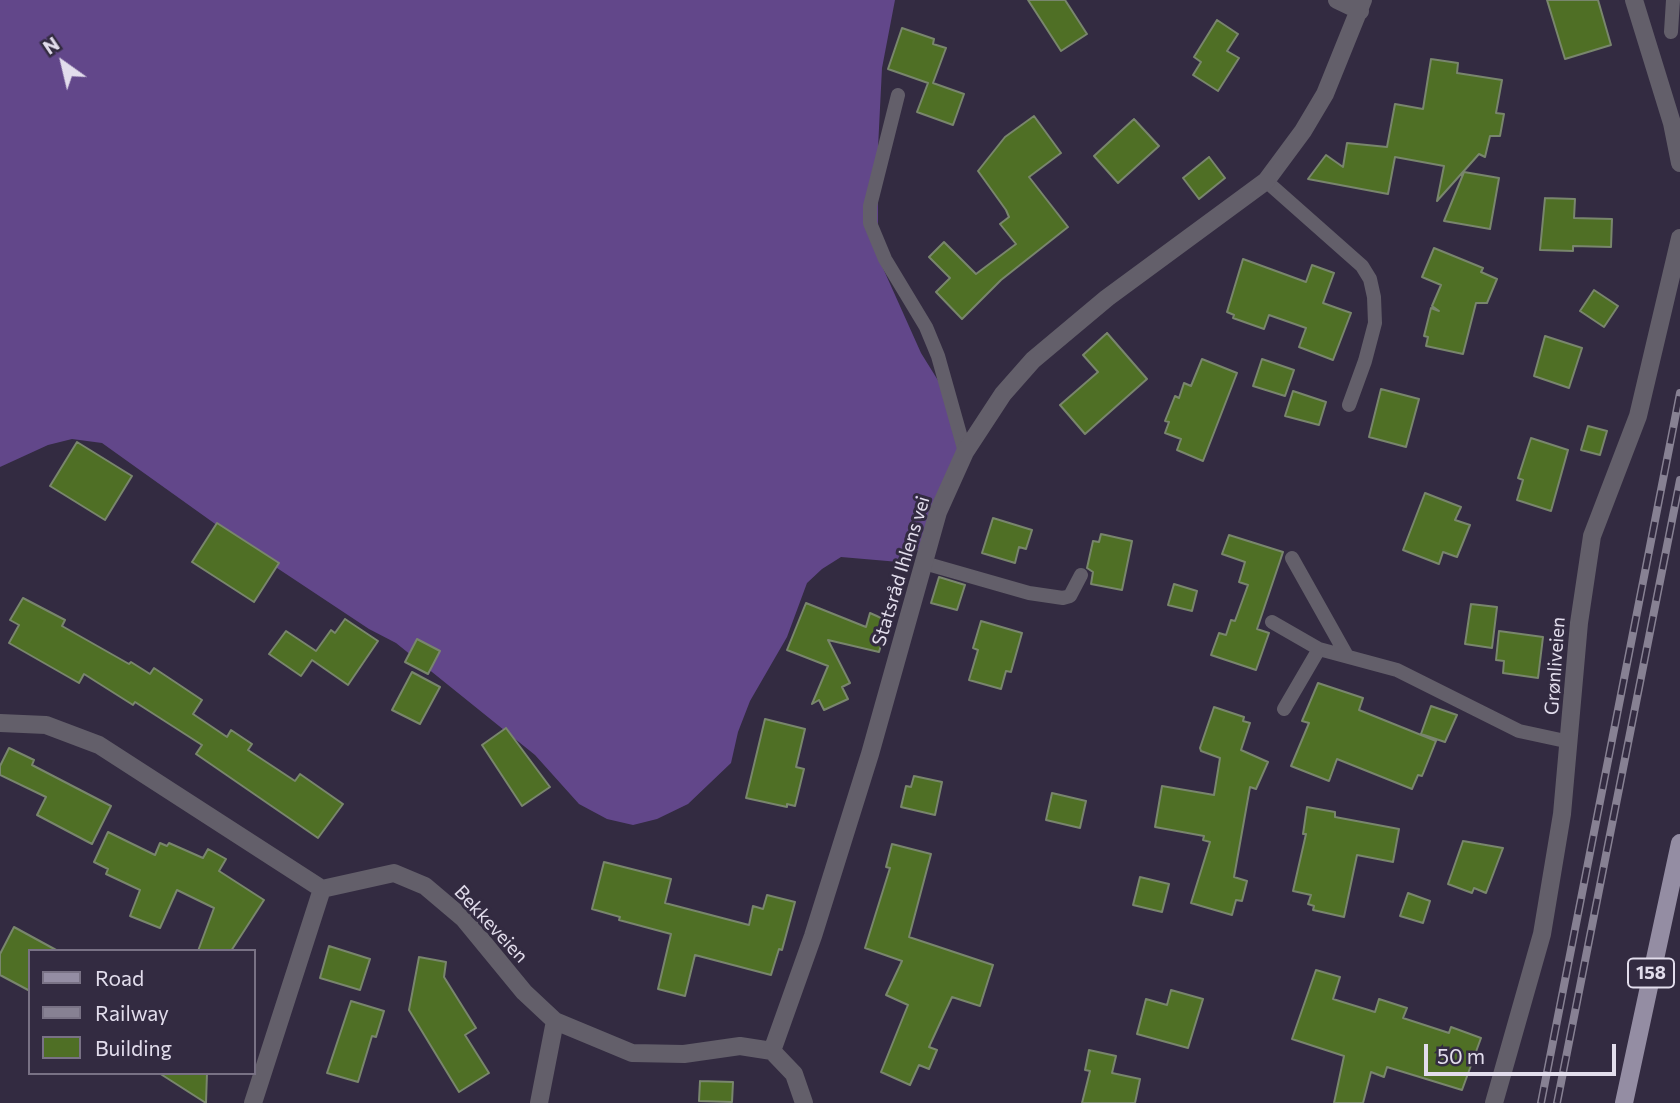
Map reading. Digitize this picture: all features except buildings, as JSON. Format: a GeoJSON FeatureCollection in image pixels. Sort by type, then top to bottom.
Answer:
{"type":"FeatureCollection","features":[{"type":"Feature","properties":{"kind":"main road","name":"158"},"geometry":{"type":"LineString","coordinates":[[1624,1103],[1680,843]]}},
{"type":"Feature","properties":{"kind":"street"},"geometry":{"type":"LineString","coordinates":[[1336,0],[1361,6]]}},
{"type":"Feature","properties":{"kind":"street"},"geometry":{"type":"LineString","coordinates":[[1634,0],[1672,123],[1680,163]]}},
{"type":"Feature","properties":{"kind":"street","name":"Statsråd Ihlens vei"},"geometry":{"type":"LineString","coordinates":[[772,1051],[829,884],[938,512],[965,452],[1003,394],[1049,345],[1266,181],[1303,131],[1325,94],[1361,6]]}},
{"type":"Feature","properties":{"kind":"street","name":"Grønliveien"},"geometry":{"type":"LineString","coordinates":[[1494,1103],[1542,934],[1563,814],[1578,623],[1592,536],[1638,416],[1680,238]]}},
{"type":"Feature","properties":{"kind":"street"},"geometry":{"type":"LineString","coordinates":[[0,723],[46,725],[99,745],[322,889],[253,1103]]}},
{"type":"Feature","properties":{"kind":"street","name":"Bekkeveien"},"geometry":{"type":"LineString","coordinates":[[322,889],[394,873],[425,886],[464,919],[524,992],[555,1021],[632,1053],[684,1054],[740,1046],[772,1051]]}},
{"type":"Feature","properties":{"kind":"street"},"geometry":{"type":"LineString","coordinates":[[539,1103],[555,1021]]}},
{"type":"Feature","properties":{"kind":"street"},"geometry":{"type":"LineString","coordinates":[[772,1051],[794,1074],[804,1103]]}},
{"type":"Feature","properties":{"kind":"lane"},"geometry":{"type":"LineString","coordinates":[[1671,32],[1673,0]]}},
{"type":"Feature","properties":{"kind":"lane"},"geometry":{"type":"LineString","coordinates":[[898,96],[870,206],[870,223],[885,260],[926,327],[938,356],[965,452]]}},
{"type":"Feature","properties":{"kind":"lane"},"geometry":{"type":"LineString","coordinates":[[1266,181],[1362,266],[1370,279],[1375,323],[1349,405]]}},
{"type":"Feature","properties":{"kind":"lane"},"geometry":{"type":"LineString","coordinates":[[1293,558],[1347,656]]}},
{"type":"Feature","properties":{"kind":"lane"},"geometry":{"type":"LineString","coordinates":[[924,563],[1029,593],[1063,598],[1070,596],[1081,575]]}},
{"type":"Feature","properties":{"kind":"lane"},"geometry":{"type":"LineString","coordinates":[[1272,622],[1319,649],[1397,670],[1519,731],[1570,742]]}},
{"type":"Feature","properties":{"kind":"lane"},"geometry":{"type":"LineString","coordinates":[[1284,709],[1319,649]]}},
{"type":"Feature","properties":{"kind":"shaded area"},"geometry":{"type":"Polygon","coordinates":[[[0,0],[895,0],[882,68],[878,148],[878,257],[921,353],[939,382],[962,440],[918,550],[899,562],[841,557],[807,583],[787,637],[750,701],[738,732],[731,763],[688,804],[657,819],[633,825],[607,819],[579,804],[535,755],[396,643],[369,629],[274,566],[102,443],[72,439],[48,445],[0,467],[0,0]]]}},
{"type":"Feature","properties":{"kind":"railway"},"geometry":{"type":"LineString","coordinates":[[1541,1103],[1680,393]]}},
{"type":"Feature","properties":{"kind":"railway"},"geometry":{"type":"LineString","coordinates":[[1557,1103],[1680,480]]}}]}
